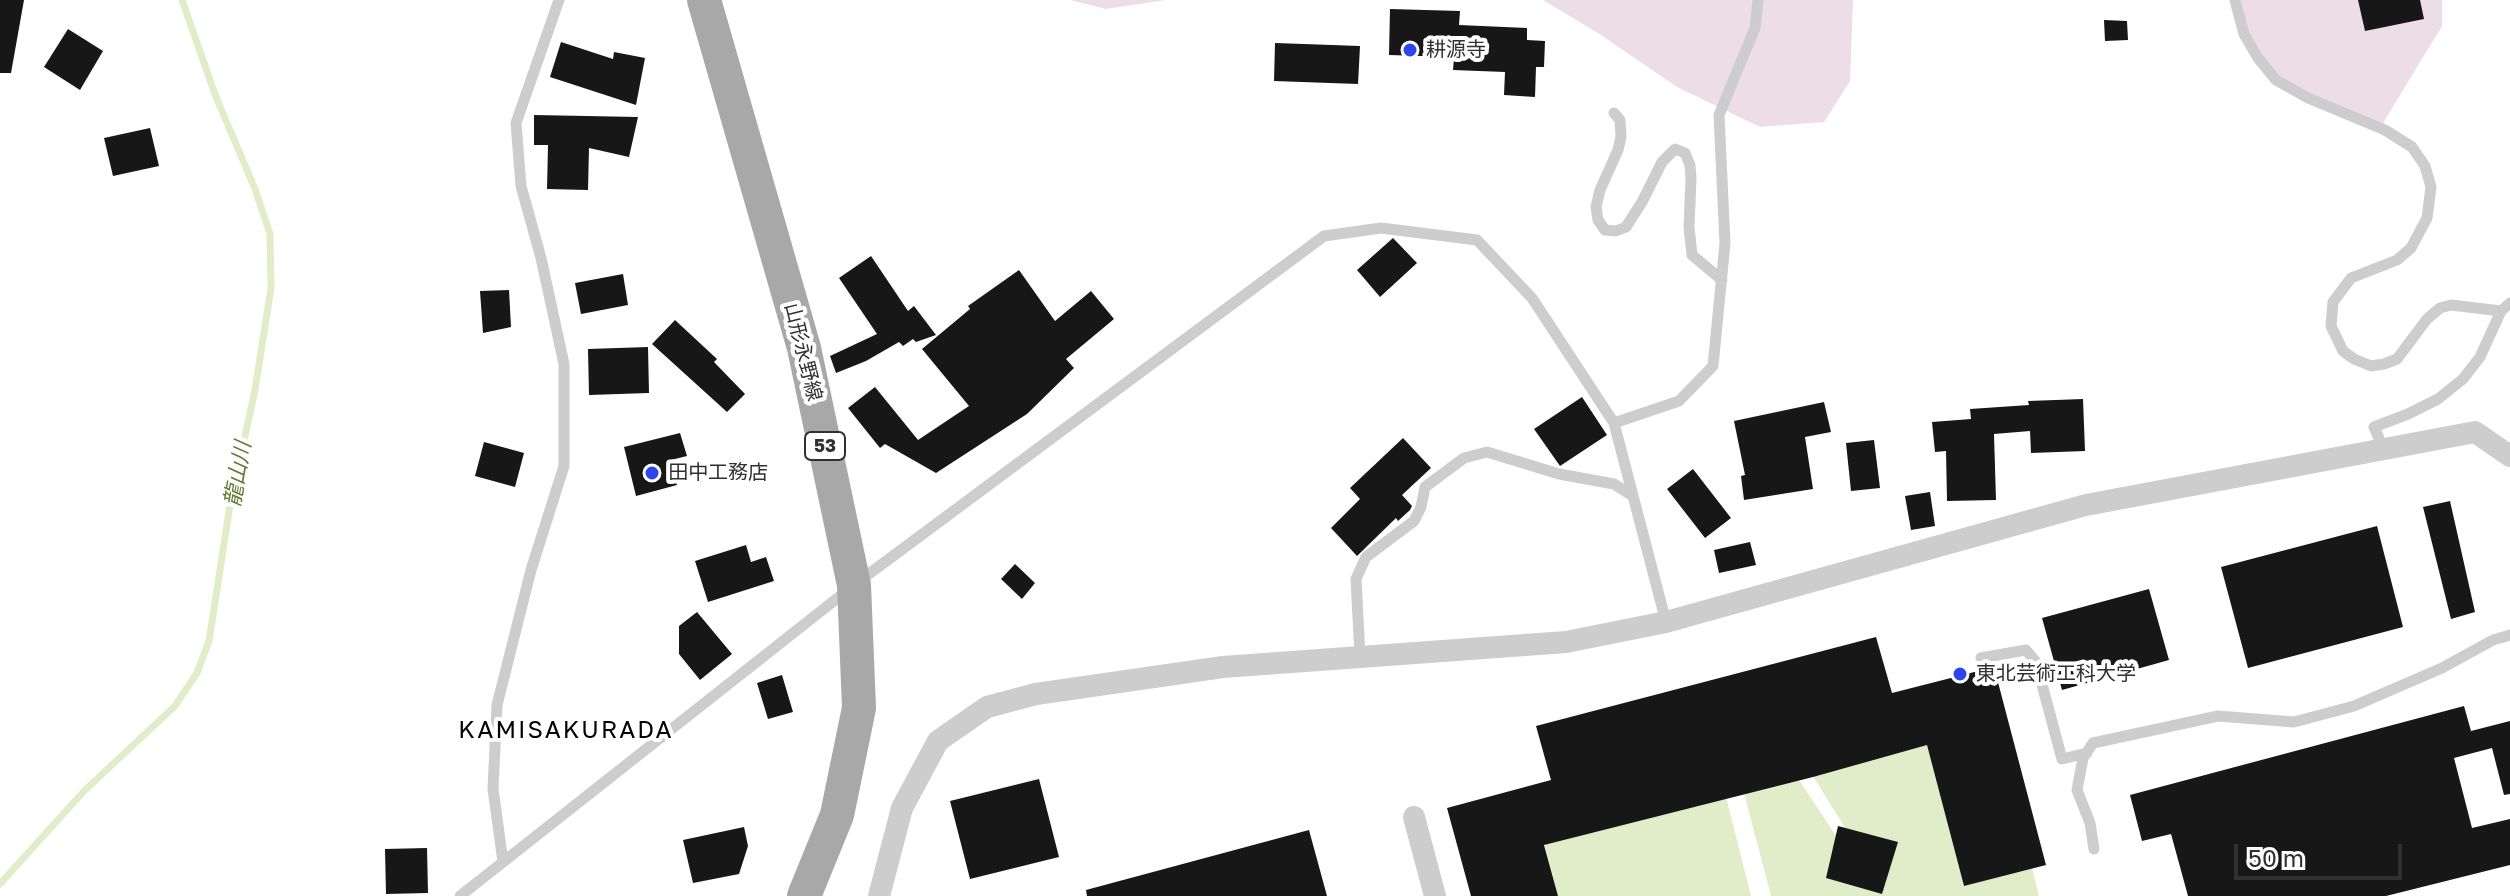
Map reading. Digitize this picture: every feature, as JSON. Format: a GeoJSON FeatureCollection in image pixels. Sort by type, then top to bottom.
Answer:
{"type":"FeatureCollection","features":[{"type":"Feature","properties":{"kind":"main road","name":"山形永野線"},"geometry":{"type":"LineString","coordinates":[[704,0],[804,348],[854,585],[859,708],[837,815],[804,896]]}},
{"type":"Feature","properties":{"kind":"street"},"geometry":{"type":"LineString","coordinates":[[879,896],[902,808],[938,741],[987,707],[1036,694],[1223,667],[1566,642],[1666,622],[2086,505],[2475,432],[2510,456]]}},
{"type":"Feature","properties":{"kind":"street"},"geometry":{"type":"LineString","coordinates":[[1414,817],[1435,896]]}},
{"type":"Feature","properties":{"kind":"lane"},"geometry":{"type":"LineString","coordinates":[[503,862],[493,789],[497,705],[531,570],[564,466],[564,364],[541,258],[521,186],[516,123],[559,0]]}},
{"type":"Feature","properties":{"kind":"lane"},"geometry":{"type":"LineString","coordinates":[[1614,423],[1679,401],[1713,366],[1725,243],[1719,115],[1755,28],[1758,0]]}},
{"type":"Feature","properties":{"kind":"lane"},"geometry":{"type":"LineString","coordinates":[[2235,0],[2244,34],[2276,80],[2308,98],[2385,130],[2412,147],[2425,166],[2431,187],[2427,218],[2411,248],[2397,260],[2351,278],[2333,302],[2331,326],[2343,351],[2371,366],[2384,364],[2397,359],[2427,319],[2440,308],[2451,305],[2506,307],[2480,357],[2463,379],[2438,399],[2374,427],[2384,450]]}},
{"type":"Feature","properties":{"kind":"lane"},"geometry":{"type":"LineString","coordinates":[[1614,113],[1620,120],[1621,137],[1600,190],[1596,207],[1598,220],[1605,230],[1616,231],[1626,227],[1668,153],[1675,149],[1685,153],[1691,178],[1689,227],[1692,255],[1722,280]]}},
{"type":"Feature","properties":{"kind":"lane"},"geometry":{"type":"LineString","coordinates":[[460,896],[854,585],[1324,236],[1381,228],[1477,240],[1532,298],[1614,423],[1666,622]]}},
{"type":"Feature","properties":{"kind":"lane"},"geometry":{"type":"LineString","coordinates":[[1360,656],[1356,579],[1366,557],[1414,521],[1425,487],[1464,458],[1487,452],[1559,474],[1614,484],[1633,496]]}},
{"type":"Feature","properties":{"kind":"lane"},"geometry":{"type":"LineString","coordinates":[[2094,849],[2090,823],[2077,790],[2083,758],[2093,743],[2218,716],[2294,722],[2339,710],[2430,673],[2493,640],[2510,635]]}},
{"type":"Feature","properties":{"kind":"lane"},"geometry":{"type":"LineString","coordinates":[[1981,658],[2026,650],[2036,662],[2062,759],[2087,753]]}},
{"type":"Feature","properties":{"kind":"shaded area"},"geometry":{"type":"Polygon","coordinates":[[[1070,0],[1166,0],[1106,9],[1070,0]]]}},
{"type":"Feature","properties":{"kind":"shaded area"},"geometry":{"type":"Polygon","coordinates":[[[1543,0],[1853,0],[1850,81],[1824,122],[1760,127],[1677,87],[1543,0]]]}},
{"type":"Feature","properties":{"kind":"shaded area"},"geometry":{"type":"Polygon","coordinates":[[[2237,0],[2442,0],[2442,26],[2380,128],[2341,112],[2268,70],[2244,34],[2237,0]]]}},
{"type":"Feature","properties":{"kind":"shaded area"},"geometry":{"type":"Polygon","coordinates":[[[1918,711],[1964,886],[2032,868],[2039,896],[1771,896],[1744,793],[1799,780],[1836,836],[1827,878],[1882,894],[1897,842],[1845,828],[1813,776],[1918,711]]]}},
{"type":"Feature","properties":{"kind":"shaded area"},"geometry":{"type":"Polygon","coordinates":[[[1726,797],[1751,896],[1558,896],[1536,811],[1726,797]]]}},
{"type":"Feature","properties":{"kind":"building"},"geometry":{"type":"Polygon","coordinates":[[[0,0],[24,0],[11,73],[0,73],[0,0]]]}},
{"type":"Feature","properties":{"kind":"building"},"geometry":{"type":"Polygon","coordinates":[[[2358,0],[2420,0],[2424,19],[2365,31],[2358,0]]]}},
{"type":"Feature","properties":{"kind":"building","name":"耕源寺"},"geometry":{"type":"Polygon","coordinates":[[[1390,9],[1460,11],[1459,25],[1527,28],[1527,40],[1545,41],[1544,67],[1536,67],[1535,97],[1504,95],[1505,72],[1453,70],[1454,57],[1389,55],[1390,9]]]}},
{"type":"Feature","properties":{"kind":"building"},"geometry":{"type":"Polygon","coordinates":[[[2104,20],[2127,21],[2128,40],[2105,41],[2104,20]]]}},
{"type":"Feature","properties":{"kind":"building"},"geometry":{"type":"Polygon","coordinates":[[[68,29],[103,51],[80,90],[44,67],[68,29]]]}},
{"type":"Feature","properties":{"kind":"building"},"geometry":{"type":"Polygon","coordinates":[[[561,42],[613,59],[614,52],[645,58],[636,105],[550,77],[561,42]]]}},
{"type":"Feature","properties":{"kind":"building"},"geometry":{"type":"Polygon","coordinates":[[[1275,43],[1360,46],[1358,84],[1274,81],[1275,43]]]}},
{"type":"Feature","properties":{"kind":"building"},"geometry":{"type":"Polygon","coordinates":[[[534,115],[638,117],[629,157],[589,148],[588,190],[547,189],[548,145],[534,145],[534,115]]]}},
{"type":"Feature","properties":{"kind":"building"},"geometry":{"type":"Polygon","coordinates":[[[150,128],[159,166],[113,176],[104,138],[150,128]]]}},
{"type":"Feature","properties":{"kind":"building"},"geometry":{"type":"Polygon","coordinates":[[[1393,238],[1417,263],[1380,297],[1357,270],[1393,238]]]}},
{"type":"Feature","properties":{"kind":"building"},"geometry":{"type":"Polygon","coordinates":[[[871,256],[908,311],[914,306],[936,335],[916,342],[913,339],[903,346],[899,342],[866,361],[836,373],[830,356],[877,334],[839,278],[871,256]]]}},
{"type":"Feature","properties":{"kind":"building"},"geometry":{"type":"Polygon","coordinates":[[[1019,270],[1055,321],[1091,291],[1114,319],[1066,359],[1074,368],[1027,414],[936,473],[885,444],[880,448],[848,408],[875,387],[918,440],[969,406],[922,349],[970,309],[968,306],[1019,270]]]}},
{"type":"Feature","properties":{"kind":"building"},"geometry":{"type":"Polygon","coordinates":[[[623,274],[628,305],[581,314],[575,283],[623,274]]]}},
{"type":"Feature","properties":{"kind":"building"},"geometry":{"type":"Polygon","coordinates":[[[509,290],[511,327],[483,333],[480,291],[509,290]]]}},
{"type":"Feature","properties":{"kind":"building"},"geometry":{"type":"Polygon","coordinates":[[[675,320],[717,359],[714,362],[745,394],[727,412],[652,344],[675,320]]]}},
{"type":"Feature","properties":{"kind":"building"},"geometry":{"type":"Polygon","coordinates":[[[648,347],[649,393],[589,395],[588,349],[648,347]]]}},
{"type":"Feature","properties":{"kind":"building"},"geometry":{"type":"Polygon","coordinates":[[[1582,397],[1607,435],[1560,466],[1534,429],[1582,397]]]}},
{"type":"Feature","properties":{"kind":"building"},"geometry":{"type":"Polygon","coordinates":[[[2083,399],[2085,451],[2031,453],[2030,431],[1994,434],[1996,500],[1947,501],[1946,451],[1935,452],[1932,422],[1971,419],[1970,409],[2029,405],[2028,401],[2083,399]]]}},
{"type":"Feature","properties":{"kind":"building"},"geometry":{"type":"Polygon","coordinates":[[[1824,402],[1831,432],[1805,437],[1813,489],[1744,500],[1741,476],[1745,475],[1734,421],[1824,402]]]}},
{"type":"Feature","properties":{"kind":"building","name":"田中工務店"},"geometry":{"type":"Polygon","coordinates":[[[680,433],[687,456],[671,460],[677,485],[636,496],[624,447],[680,433]]]}},
{"type":"Feature","properties":{"kind":"building"},"geometry":{"type":"Polygon","coordinates":[[[1403,438],[1431,468],[1402,495],[1412,506],[1410,510],[1398,521],[1396,518],[1357,556],[1331,528],[1360,499],[1350,488],[1403,438]]]}},
{"type":"Feature","properties":{"kind":"building"},"geometry":{"type":"Polygon","coordinates":[[[1874,440],[1880,488],[1851,491],[1846,443],[1874,440]]]}},
{"type":"Feature","properties":{"kind":"building"},"geometry":{"type":"Polygon","coordinates":[[[484,442],[524,453],[515,487],[475,476],[484,442]]]}},
{"type":"Feature","properties":{"kind":"building"},"geometry":{"type":"Polygon","coordinates":[[[1693,469],[1731,518],[1705,538],[1667,489],[1693,469]]]}},
{"type":"Feature","properties":{"kind":"building"},"geometry":{"type":"Polygon","coordinates":[[[1930,492],[1935,526],[1911,530],[1905,496],[1930,492]]]}},
{"type":"Feature","properties":{"kind":"building"},"geometry":{"type":"Polygon","coordinates":[[[2450,501],[2475,612],[2451,619],[2423,507],[2450,501]]]}},
{"type":"Feature","properties":{"kind":"building"},"geometry":{"type":"Polygon","coordinates":[[[2377,526],[2403,627],[2248,668],[2221,567],[2377,526]]]}},
{"type":"Feature","properties":{"kind":"building"},"geometry":{"type":"Polygon","coordinates":[[[1750,542],[1756,565],[1719,573],[1714,550],[1750,542]]]}},
{"type":"Feature","properties":{"kind":"building"},"geometry":{"type":"Polygon","coordinates":[[[746,545],[751,562],[766,557],[774,581],[708,602],[695,561],[746,545]]]}},
{"type":"Feature","properties":{"kind":"building"},"geometry":{"type":"Polygon","coordinates":[[[1015,564],[1035,583],[1022,599],[1001,579],[1015,564]]]}},
{"type":"Feature","properties":{"kind":"building"},"geometry":{"type":"Polygon","coordinates":[[[2149,589],[2169,660],[2062,690],[2042,618],[2149,589]]]}},
{"type":"Feature","properties":{"kind":"building"},"geometry":{"type":"Polygon","coordinates":[[[697,612],[732,654],[700,680],[679,654],[679,626],[697,612]]]}},
{"type":"Feature","properties":{"kind":"building"},"geometry":{"type":"Polygon","coordinates":[[[1876,637],[1892,693],[1994,667],[2046,865],[1964,886],[1927,745],[1544,845],[1558,896],[1471,896],[1447,808],[1551,780],[1536,726],[1876,637]]]}},
{"type":"Feature","properties":{"kind":"building"},"geometry":{"type":"Polygon","coordinates":[[[782,675],[793,712],[768,719],[757,683],[782,675]]]}},
{"type":"Feature","properties":{"kind":"building"},"geometry":{"type":"Polygon","coordinates":[[[2464,706],[2471,731],[2510,721],[2510,794],[2504,795],[2492,748],[2454,758],[2472,828],[2510,819],[2510,865],[2386,896],[2188,896],[2171,834],[2142,841],[2130,795],[2464,706]]]}},
{"type":"Feature","properties":{"kind":"building"},"geometry":{"type":"Polygon","coordinates":[[[1039,779],[1059,857],[970,879],[950,801],[1039,779]]]}},
{"type":"Feature","properties":{"kind":"building"},"geometry":{"type":"Polygon","coordinates":[[[1838,826],[1898,842],[1882,894],[1826,878],[1838,826]]]}},
{"type":"Feature","properties":{"kind":"building"},"geometry":{"type":"Polygon","coordinates":[[[744,827],[748,846],[739,874],[693,883],[683,840],[744,827]]]}},
{"type":"Feature","properties":{"kind":"building"},"geometry":{"type":"Polygon","coordinates":[[[1309,830],[1327,896],[1087,896],[1086,890],[1309,830]]]}},
{"type":"Feature","properties":{"kind":"building"},"geometry":{"type":"Polygon","coordinates":[[[427,848],[428,893],[386,894],[385,849],[427,848]]]}},
{"type":"Feature","properties":{"kind":"waterway","name":"龍山川"},"geometry":{"type":"LineString","coordinates":[[0,884],[84,791],[175,706],[197,673],[209,641],[230,505],[255,390],[271,288],[270,234],[182,0]]}},
{"type":"Feature","properties":{"kind":"place","name":"耕源寺"},"geometry":{"type":"Point","coordinates":[1410,50]}},
{"type":"Feature","properties":{"kind":"place","name":"田中工務店"},"geometry":{"type":"Point","coordinates":[652,473]}},
{"type":"Feature","properties":{"kind":"place","name":"東北芸術工科大学"},"geometry":{"type":"Point","coordinates":[1960,674]}},
{"type":"Feature","properties":{"kind":"district","name":"KAMISAKURADA"},"geometry":{"type":"Point","coordinates":[566,730]}}]}
